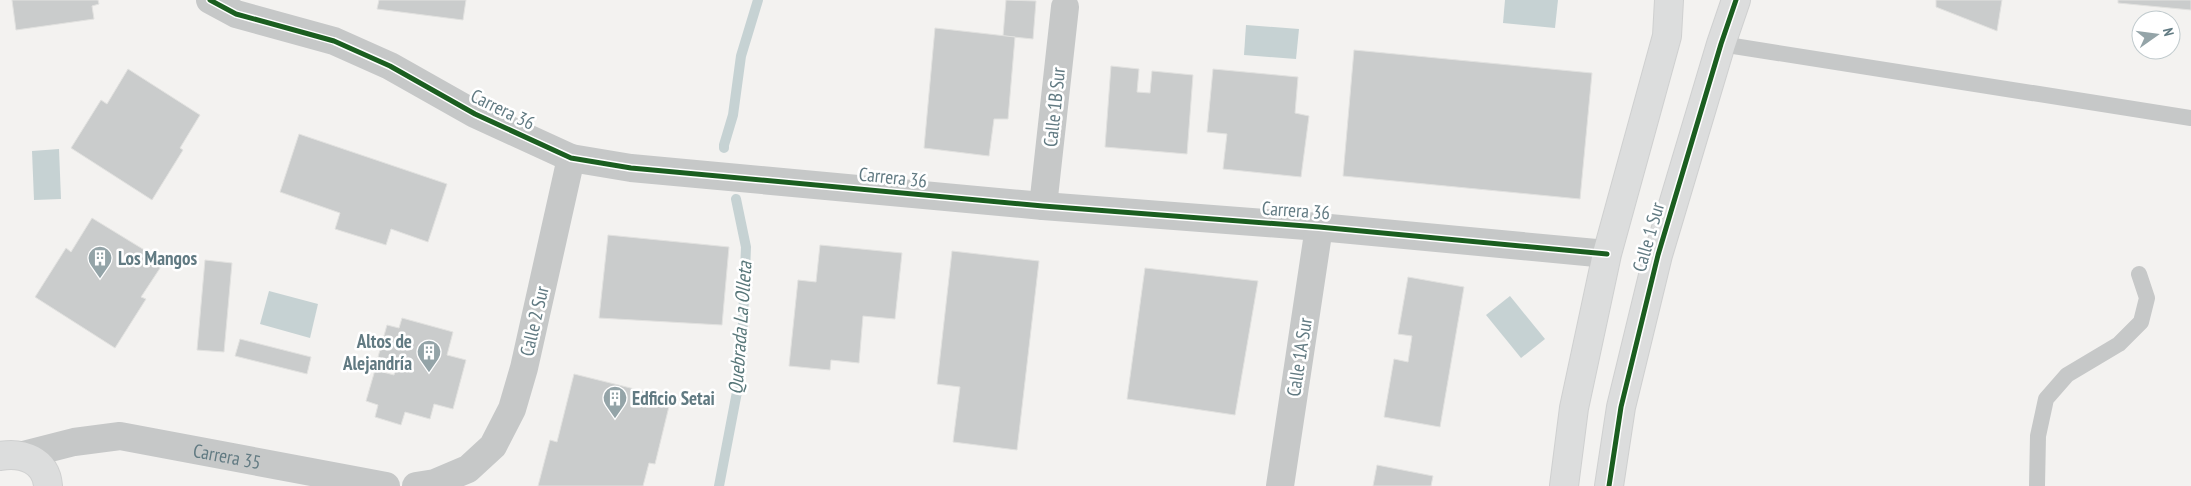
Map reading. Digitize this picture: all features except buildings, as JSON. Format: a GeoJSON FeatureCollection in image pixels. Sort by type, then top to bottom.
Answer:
{"type":"FeatureCollection","features":[{"type":"Feature","properties":{"kind":"street","name":"Carrera 36"},"geometry":{"type":"LineString","coordinates":[[210,0],[236,14],[334,41],[390,66],[475,114],[571,158],[631,168],[1043,206],[1319,227],[1607,254]]}},
{"type":"Feature","properties":{"kind":"street","name":"Calle 1 Sur"},"geometry":{"type":"LineString","coordinates":[[1564,486],[1574,408],[1607,254],[1667,36],[1669,0]]}},
{"type":"Feature","properties":{"kind":"street","name":"Calle 1 Sur"},"geometry":{"type":"LineString","coordinates":[[1609,486],[1621,408],[1658,255],[1736,0]]}},
{"type":"Feature","properties":{"kind":"street","name":"Calle 1B Sur"},"geometry":{"type":"LineString","coordinates":[[1043,206],[1065,3]]}},
{"type":"Feature","properties":{"kind":"street","name":"Calle 2 Sur"},"geometry":{"type":"LineString","coordinates":[[416,486],[435,483],[468,469],[493,446],[512,409],[524,368],[571,158]]}},
{"type":"Feature","properties":{"kind":"street","name":"Calle 1A Sur"},"geometry":{"type":"LineString","coordinates":[[1280,486],[1319,227]]}},
{"type":"Feature","properties":{"kind":"street","name":"Carrera 35"},"geometry":{"type":"LineString","coordinates":[[12,456],[68,444],[120,436],[386,486]]}},
{"type":"Feature","properties":{"kind":"street","name":"Carrera 35"},"geometry":{"type":"LineString","coordinates":[[48,484],[68,444]]}},
{"type":"Feature","properties":{"kind":"street","name":"Carrera 35"},"geometry":{"type":"LineString","coordinates":[[12,456],[34,461],[43,470],[48,484]]}},
{"type":"Feature","properties":{"kind":"lane"},"geometry":{"type":"LineString","coordinates":[[1721,44],[2191,118]]}},
{"type":"Feature","properties":{"kind":"lane"},"geometry":{"type":"LineString","coordinates":[[2037,486],[2038,436],[2046,399],[2067,375],[2119,344],[2141,322],[2147,298],[2139,274]]}},
{"type":"Feature","properties":{"kind":"shaded area"},"geometry":{"type":"Polygon","coordinates":[[[1505,0],[1558,0],[1555,28],[1503,23],[1505,0]]]}},
{"type":"Feature","properties":{"kind":"shaded area"},"geometry":{"type":"Polygon","coordinates":[[[1246,25],[1299,29],[1296,59],[1244,55],[1246,25]]]}},
{"type":"Feature","properties":{"kind":"shaded area"},"geometry":{"type":"Polygon","coordinates":[[[59,149],[61,199],[34,200],[32,151],[59,149]]]}},
{"type":"Feature","properties":{"kind":"shaded area"},"geometry":{"type":"Polygon","coordinates":[[[269,291],[318,304],[310,338],[260,324],[269,291]]]}},
{"type":"Feature","properties":{"kind":"shaded area"},"geometry":{"type":"Polygon","coordinates":[[[1510,296],[1545,339],[1521,358],[1486,315],[1510,296]]]}},
{"type":"Feature","properties":{"kind":"waterway","name":"Quebrada La Olleta"},"geometry":{"type":"LineString","coordinates":[[724,148],[733,115],[741,56],[758,0]]}},
{"type":"Feature","properties":{"kind":"waterway","name":"Quebrada La Olleta"},"geometry":{"type":"LineString","coordinates":[[719,486],[741,371],[746,247],[736,199]]}},
{"type":"Feature","properties":{"kind":"cycle path"},"geometry":{"type":"LineString","coordinates":[[210,0],[236,14],[334,41],[390,66],[475,114],[571,158],[631,168],[1043,206],[1319,227],[1607,254]]}},
{"type":"Feature","properties":{"kind":"cycle path"},"geometry":{"type":"LineString","coordinates":[[1609,486],[1621,407],[1658,255],[1736,0]]}},
{"type":"Feature","properties":{"kind":"place","name":"Los Mangos"},"geometry":{"type":"Point","coordinates":[100,279]}},
{"type":"Feature","properties":{"kind":"place","name":"Altos de Alejandría"},"geometry":{"type":"Point","coordinates":[429,373]}},
{"type":"Feature","properties":{"kind":"place","name":"Edficio Setai"},"geometry":{"type":"Point","coordinates":[615,419]}}]}
